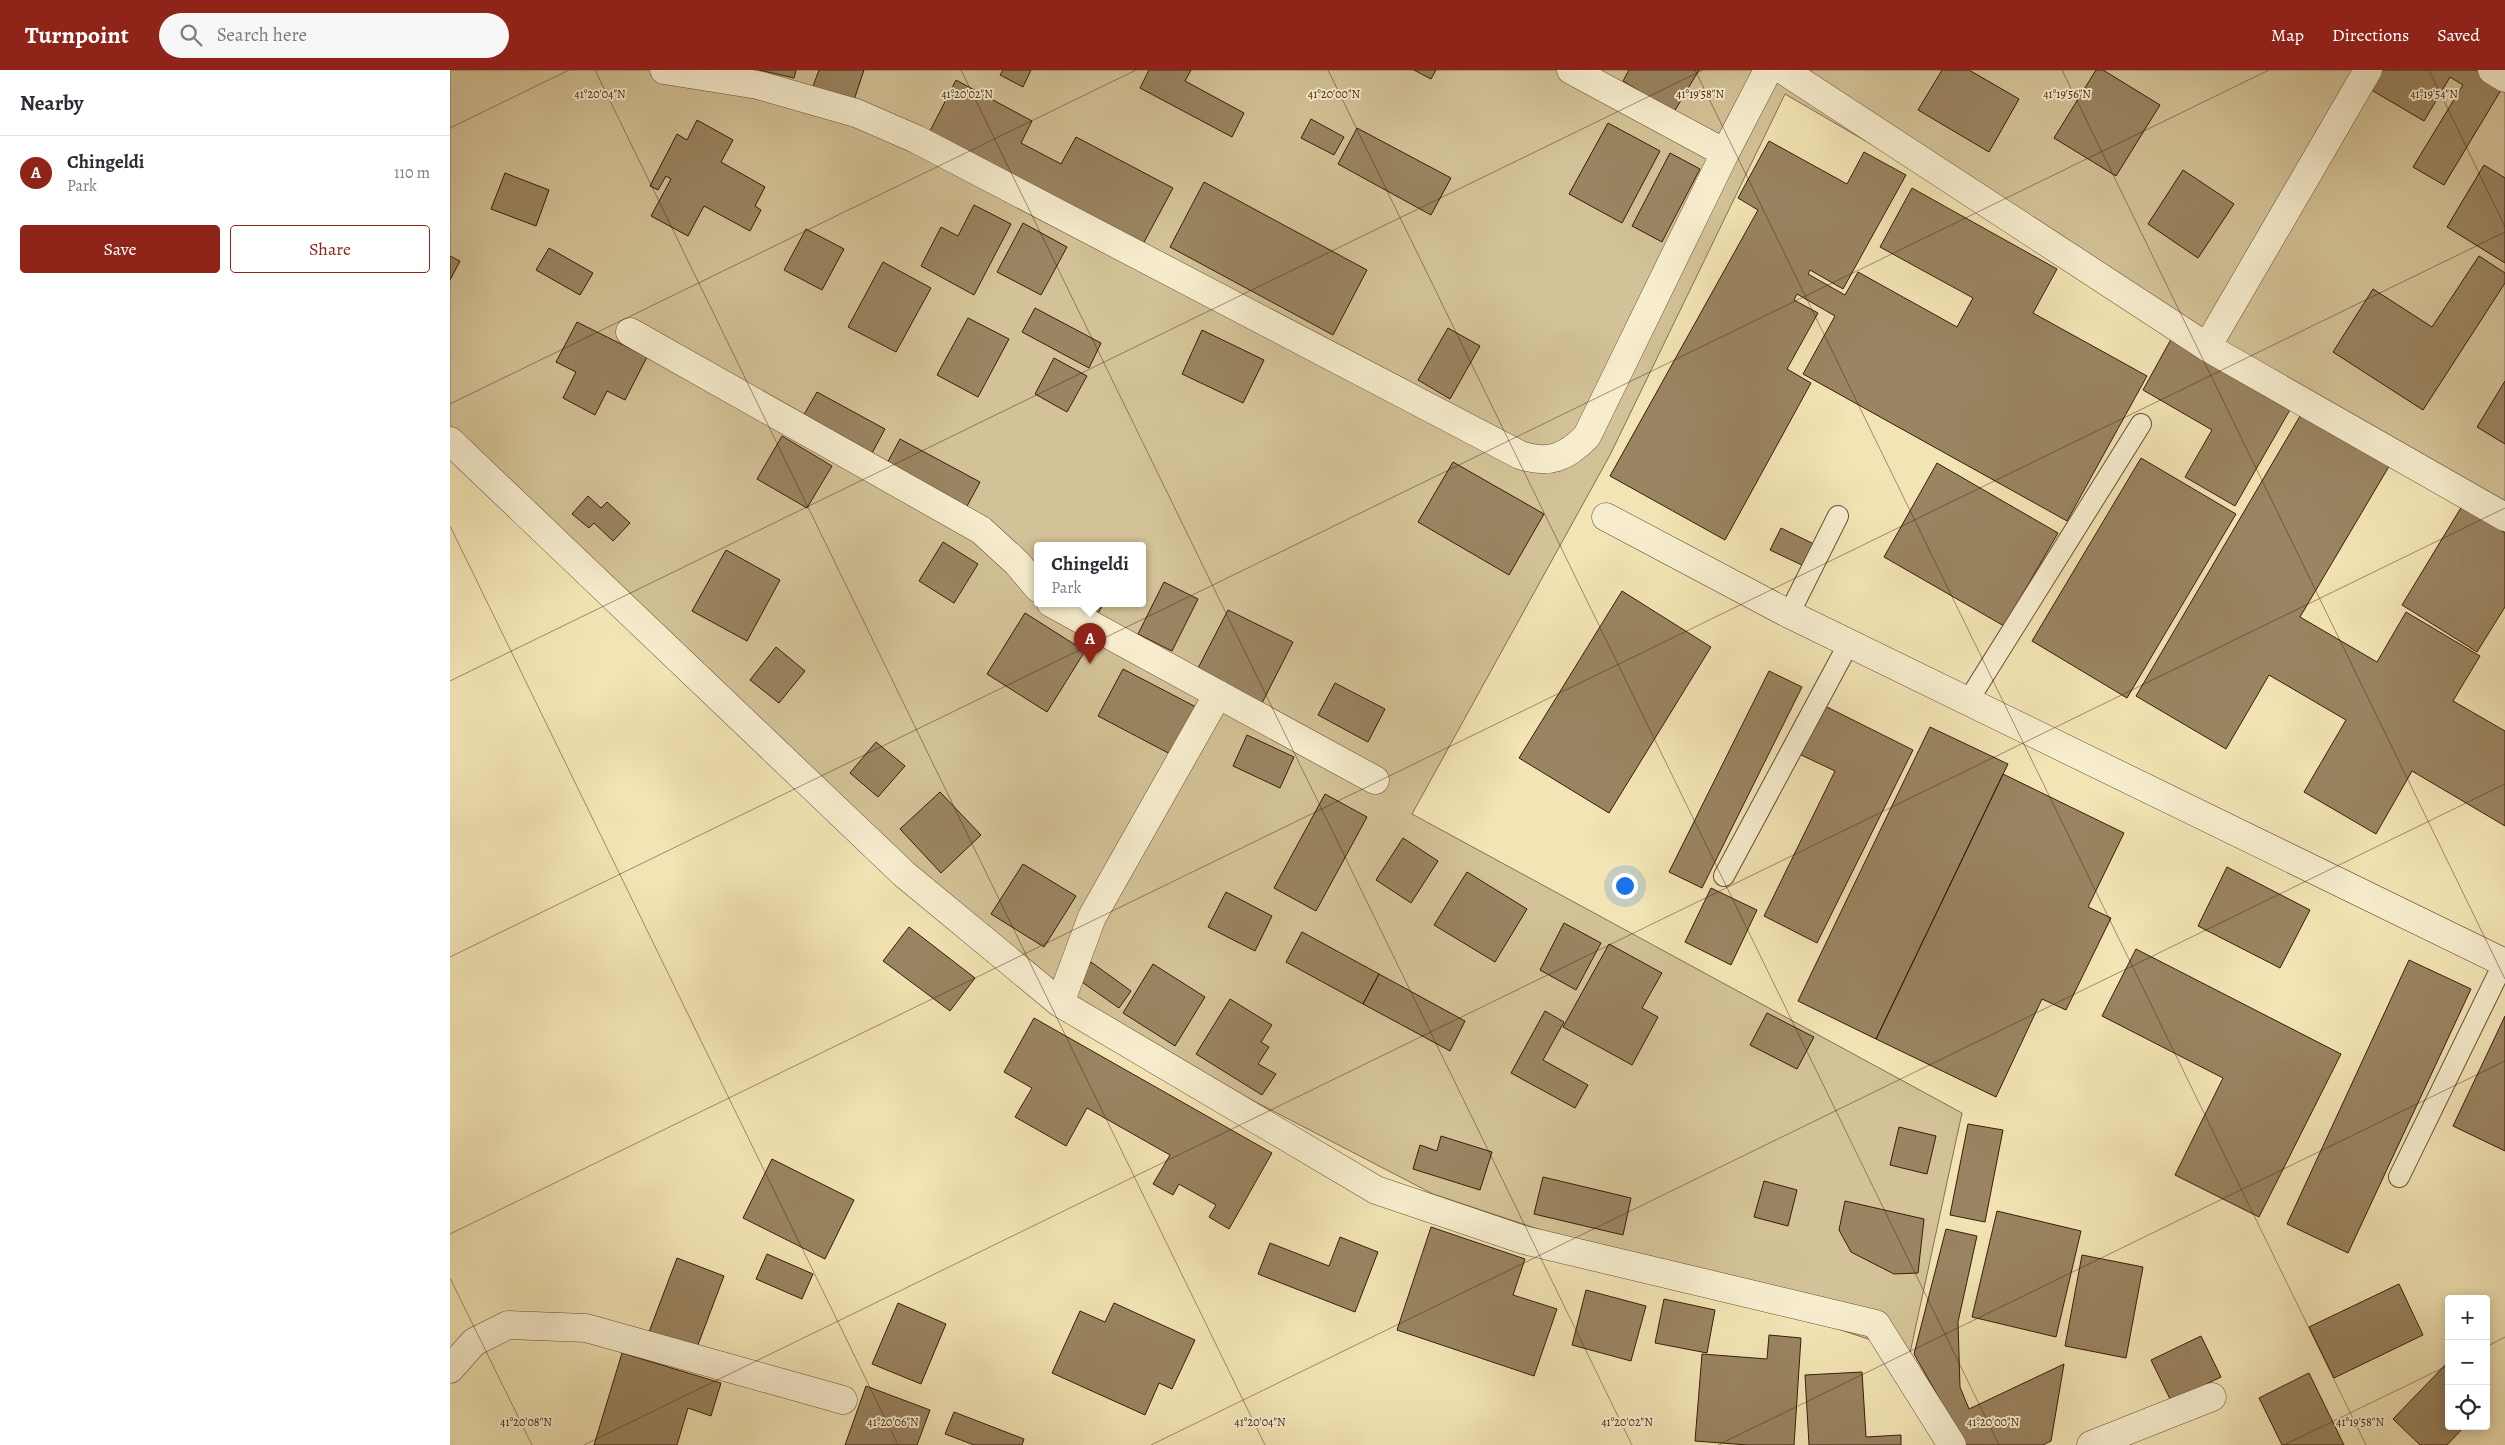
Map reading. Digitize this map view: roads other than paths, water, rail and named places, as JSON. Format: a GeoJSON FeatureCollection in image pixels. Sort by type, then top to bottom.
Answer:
{"type":"FeatureCollection","features":[{"type":"Feature","properties":{"kind":"street"},"geometry":{"type":"LineString","coordinates":[[664,70],[758,86],[856,113],[916,139],[1512,451],[1537,461],[1557,458],[1574,450],[1588,436],[1725,153],[1768,70]]}},
{"type":"Feature","properties":{"kind":"street"},"geometry":{"type":"LineString","coordinates":[[1571,70],[1725,153]]}},
{"type":"Feature","properties":{"kind":"street"},"geometry":{"type":"LineString","coordinates":[[1783,70],[2207,347],[2505,517]]}},
{"type":"Feature","properties":{"kind":"street"},"geometry":{"type":"LineString","coordinates":[[2207,347],[2368,70]]}},
{"type":"Feature","properties":{"kind":"street"},"geometry":{"type":"LineString","coordinates":[[2492,70],[2505,78]]}},
{"type":"Feature","properties":{"kind":"street"},"geometry":{"type":"LineString","coordinates":[[630,332],[981,530],[1017,562],[1034,583]]}},
{"type":"Feature","properties":{"kind":"street"},"geometry":{"type":"LineString","coordinates":[[450,441],[904,874],[1060,1003],[1376,1190],[1524,1240],[1876,1324],[1952,1445]]}},
{"type":"Feature","properties":{"kind":"street"},"geometry":{"type":"LineString","coordinates":[[1606,518],[1789,614],[2504,963]]}},
{"type":"Feature","properties":{"kind":"street"},"geometry":{"type":"LineString","coordinates":[[1058,607],[1375,780]]}},
{"type":"Feature","properties":{"kind":"street"},"geometry":{"type":"LineString","coordinates":[[1060,1003],[1092,917],[1218,694]]}},
{"type":"Feature","properties":{"kind":"street"},"geometry":{"type":"LineString","coordinates":[[450,1369],[474,1342],[508,1325],[586,1328],[843,1400]]}},
{"type":"Feature","properties":{"kind":"street"},"geometry":{"type":"LineString","coordinates":[[2091,1445],[2212,1397]]}},
{"type":"Feature","properties":{"kind":"lane"},"geometry":{"type":"LineString","coordinates":[[1968,701],[2141,424]]}},
{"type":"Feature","properties":{"kind":"lane"},"geometry":{"type":"LineString","coordinates":[[1789,614],[1838,516]]}},
{"type":"Feature","properties":{"kind":"lane"},"geometry":{"type":"LineString","coordinates":[[1724,876],[1849,643]]}},
{"type":"Feature","properties":{"kind":"lane"},"geometry":{"type":"LineString","coordinates":[[2399,1177],[2504,963]]}},
{"type":"Feature","properties":{"kind":"place","name":"Chingeldi"},"geometry":{"type":"Point","coordinates":[1090,664]}}]}
